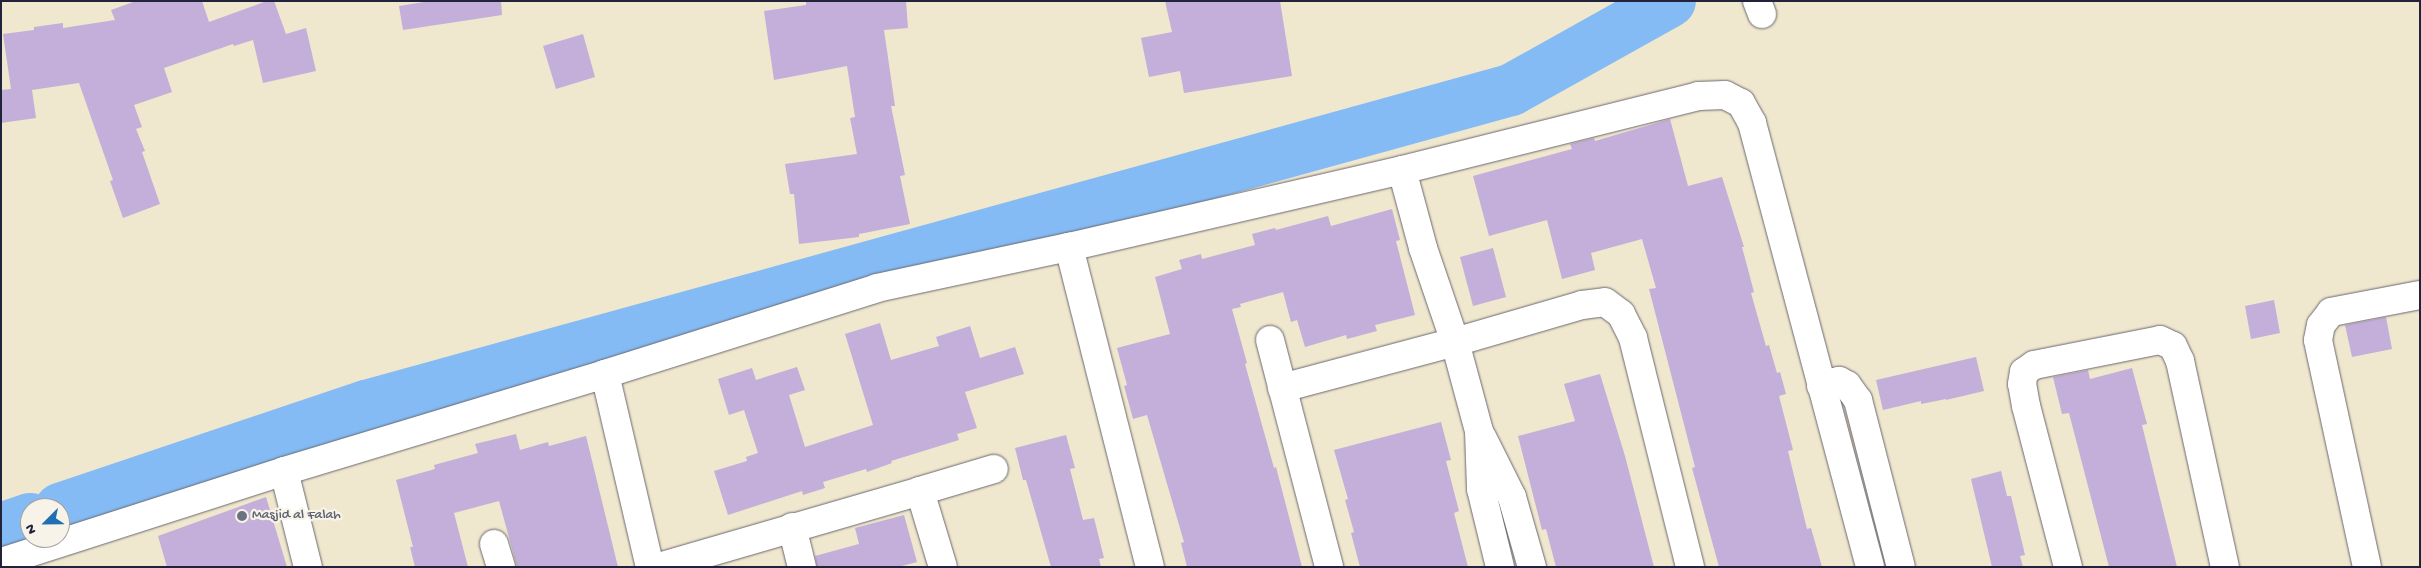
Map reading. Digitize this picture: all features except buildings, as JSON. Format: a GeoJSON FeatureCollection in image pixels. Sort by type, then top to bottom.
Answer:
{"type":"FeatureCollection","features":[{"type":"Feature","properties":{"kind":"street"},"geometry":{"type":"LineString","coordinates":[[1,562],[284,471],[605,374],[877,288],[1069,247],[1402,170],[1698,96],[1725,95],[1741,103],[1752,122],[1870,567]]}},
{"type":"Feature","properties":{"kind":"street"},"geometry":{"type":"LineString","coordinates":[[1402,170],[1423,248],[1455,342],[1479,432],[1482,489],[1500,567]]}},
{"type":"Feature","properties":{"kind":"street"},"geometry":{"type":"LineString","coordinates":[[1069,247],[1150,567]]}},
{"type":"Feature","properties":{"kind":"street"},"geometry":{"type":"LineString","coordinates":[[2367,567],[2318,340],[2320,325],[2331,312],[2420,295]]}},
{"type":"Feature","properties":{"kind":"street"},"geometry":{"type":"LineString","coordinates":[[1282,388],[1455,342],[1582,305],[1605,302],[1621,314],[1633,338],[1690,567]]}},
{"type":"Feature","properties":{"kind":"street"},"geometry":{"type":"LineString","coordinates":[[1270,340],[1329,567]]}},
{"type":"Feature","properties":{"kind":"street"},"geometry":{"type":"LineString","coordinates":[[2068,567],[2026,406],[2022,384],[2024,372],[2034,365],[2160,340],[2173,346],[2180,361],[2226,567]]}},
{"type":"Feature","properties":{"kind":"street"},"geometry":{"type":"LineString","coordinates":[[605,374],[650,567]]}},
{"type":"Feature","properties":{"kind":"street"},"geometry":{"type":"LineString","coordinates":[[1821,386],[1839,381],[1847,385],[1858,400],[1901,567]]}},
{"type":"Feature","properties":{"kind":"street"},"geometry":{"type":"LineString","coordinates":[[1479,432],[1512,497],[1532,567]]}},
{"type":"Feature","properties":{"kind":"street"},"geometry":{"type":"LineString","coordinates":[[658,567],[994,469]]}},
{"type":"Feature","properties":{"kind":"street"},"geometry":{"type":"LineString","coordinates":[[284,471],[308,567]]}},
{"type":"Feature","properties":{"kind":"street"},"geometry":{"type":"LineString","coordinates":[[920,490],[942,567]]}},
{"type":"Feature","properties":{"kind":"street"},"geometry":{"type":"LineString","coordinates":[[792,527],[802,567]]}},
{"type":"Feature","properties":{"kind":"waterway"},"geometry":{"type":"LineString","coordinates":[[70,506],[366,406],[1511,90],[1670,1]]}},
{"type":"Feature","properties":{"kind":"waterway"},"geometry":{"type":"LineString","coordinates":[[1,529],[20,522]]}},
{"type":"Feature","properties":{"kind":"place","name":"Masjid al Falah"},"geometry":{"type":"Point","coordinates":[242,516]}}]}
